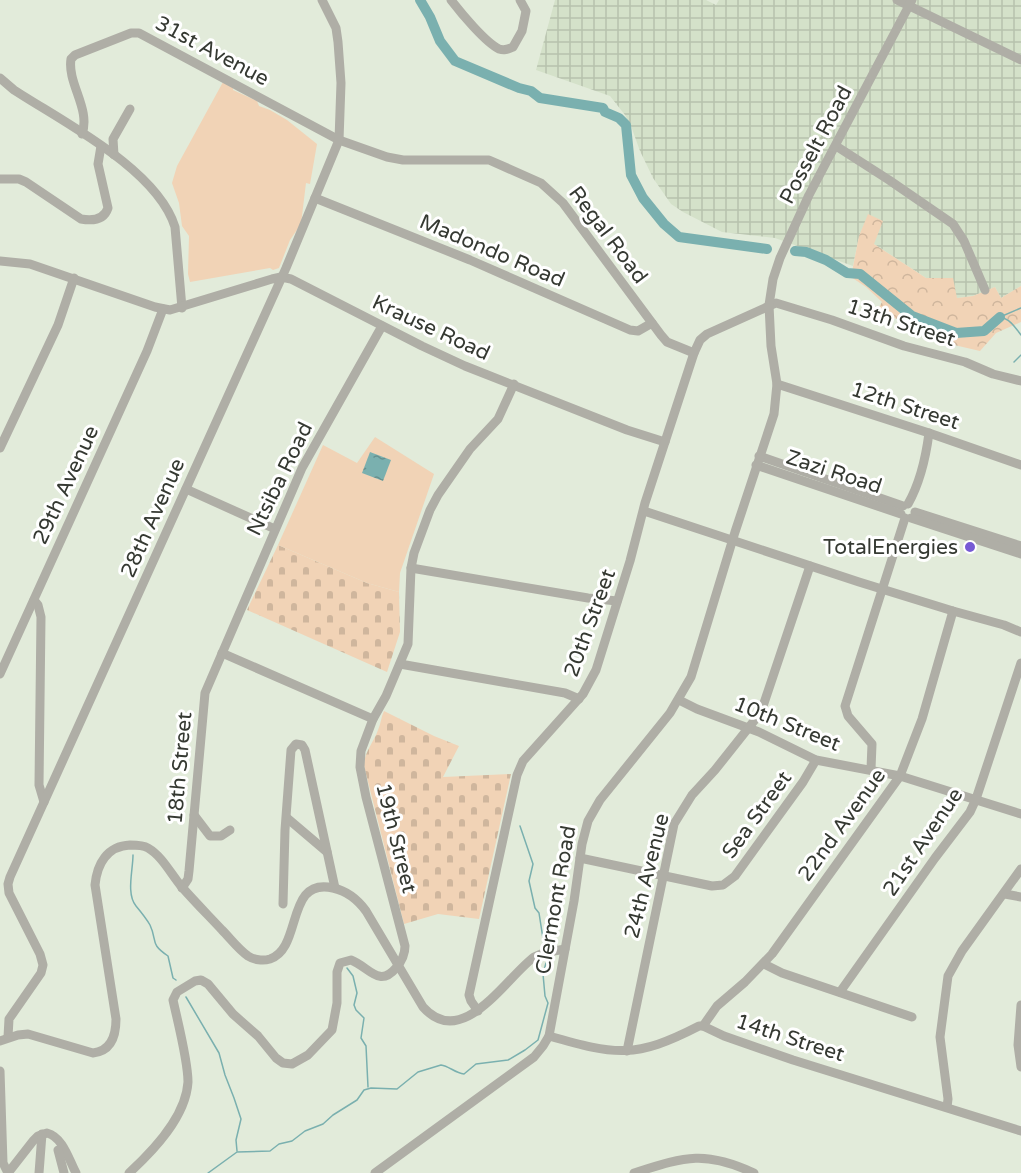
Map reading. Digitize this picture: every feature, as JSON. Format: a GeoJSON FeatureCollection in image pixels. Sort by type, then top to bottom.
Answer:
{"type":"FeatureCollection","features":[{"type":"Feature","properties":{"kind":"street","name":"28th Avenue"},"geometry":{"type":"LineString","coordinates":[[4,1039],[9,1019],[43,969],[40,954],[8,887],[12,871],[281,278],[339,140],[341,76],[338,42],[333,20],[322,0]]}},
{"type":"Feature","properties":{"kind":"street"},"geometry":{"type":"LineString","coordinates":[[451,0],[483,35],[504,50],[513,47],[522,31],[526,11],[520,0]]}},
{"type":"Feature","properties":{"kind":"street"},"geometry":{"type":"LineString","coordinates":[[897,0],[911,3],[1021,60]]}},
{"type":"Feature","properties":{"kind":"street","name":"Posselt Road"},"geometry":{"type":"LineString","coordinates":[[769,305],[773,279],[786,243],[911,3]]}},
{"type":"Feature","properties":{"kind":"street","name":"31st Avenue"},"geometry":{"type":"LineString","coordinates":[[82,134],[83,114],[70,59],[135,32],[152,38],[339,140]]}},
{"type":"Feature","properties":{"kind":"street"},"geometry":{"type":"LineString","coordinates":[[0,78],[114,155],[148,185],[160,199],[175,227],[182,308]]}},
{"type":"Feature","properties":{"kind":"street"},"geometry":{"type":"LineString","coordinates":[[114,155],[113,139],[130,110]]}},
{"type":"Feature","properties":{"kind":"street","name":"Regal Road"},"geometry":{"type":"LineString","coordinates":[[339,140],[396,160],[489,160],[541,183],[563,203],[667,342],[694,353]]}},
{"type":"Feature","properties":{"kind":"street"},"geometry":{"type":"LineString","coordinates":[[0,179],[26,182],[81,219],[100,218],[108,208],[98,164],[101,146]]}},
{"type":"Feature","properties":{"kind":"street"},"geometry":{"type":"LineString","coordinates":[[836,146],[952,224],[964,241],[984,290]]}},
{"type":"Feature","properties":{"kind":"street","name":"Madondo Road"},"geometry":{"type":"LineString","coordinates":[[315,198],[470,260],[630,330],[642,330],[652,323]]}},
{"type":"Feature","properties":{"kind":"street"},"geometry":{"type":"LineString","coordinates":[[0,261],[30,264],[171,310],[281,278]]}},
{"type":"Feature","properties":{"kind":"street"},"geometry":{"type":"LineString","coordinates":[[0,448],[58,325],[74,278]]}},
{"type":"Feature","properties":{"kind":"street","name":"Krause Road"},"geometry":{"type":"LineString","coordinates":[[281,278],[297,281],[465,366],[627,430],[665,442]]}},
{"type":"Feature","properties":{"kind":"street","name":"13th Street"},"geometry":{"type":"LineString","coordinates":[[769,305],[776,303],[904,346],[965,362],[993,374],[1021,381]]}},
{"type":"Feature","properties":{"kind":"street","name":"20th Street"},"geometry":{"type":"LineString","coordinates":[[478,1011],[469,995],[517,775],[523,761],[579,699],[596,670],[645,503],[700,340],[707,334],[769,305]]}},
{"type":"Feature","properties":{"kind":"street","name":"Clermont Road"},"geometry":{"type":"LineString","coordinates":[[375,1173],[534,1057],[549,1036],[586,829],[595,807],[679,700],[691,677],[774,414],[777,384],[771,346],[769,305]]}},
{"type":"Feature","properties":{"kind":"street","name":"29th Avenue"},"geometry":{"type":"LineString","coordinates":[[0,674],[152,341],[163,309]]}},
{"type":"Feature","properties":{"kind":"street","name":"Ntsiba Road"},"geometry":{"type":"LineString","coordinates":[[222,653],[313,445],[382,326]]}},
{"type":"Feature","properties":{"kind":"street","name":"19th Street"},"geometry":{"type":"LineString","coordinates":[[399,965],[405,946],[381,859],[360,767],[361,751],[400,664],[409,638],[411,568],[417,543],[438,495],[470,449],[498,419],[514,384]]}},
{"type":"Feature","properties":{"kind":"street","name":"12th Street"},"geometry":{"type":"LineString","coordinates":[[777,384],[1021,465]]}},
{"type":"Feature","properties":{"kind":"street"},"geometry":{"type":"LineString","coordinates":[[872,769],[872,744],[849,716],[845,706],[881,589],[914,494],[928,446],[929,433]]}},
{"type":"Feature","properties":{"kind":"street","name":"Zazi Road"},"geometry":{"type":"LineString","coordinates":[[758,461],[1021,546]]}},
{"type":"Feature","properties":{"kind":"street"},"geometry":{"type":"LineString","coordinates":[[186,489],[275,529]]}},
{"type":"Feature","properties":{"kind":"street"},"geometry":{"type":"LineString","coordinates":[[644,511],[881,589],[1021,632]]}},
{"type":"Feature","properties":{"kind":"street","name":"Zazi Road"},"geometry":{"type":"LineString","coordinates":[[908,511],[1021,554]]}},
{"type":"Feature","properties":{"kind":"street","name":"24th Avenue"},"geometry":{"type":"LineString","coordinates":[[627,1051],[676,818],[764,706],[810,566]]}},
{"type":"Feature","properties":{"kind":"street"},"geometry":{"type":"LineString","coordinates":[[411,568],[617,601]]}},
{"type":"Feature","properties":{"kind":"street"},"geometry":{"type":"LineString","coordinates":[[34,600],[41,617],[39,785],[44,802]]}},
{"type":"Feature","properties":{"kind":"street","name":"22nd Avenue"},"geometry":{"type":"LineString","coordinates":[[703,1026],[717,1005],[764,964],[900,776],[922,719],[953,611]]}},
{"type":"Feature","properties":{"kind":"street"},"geometry":{"type":"LineString","coordinates":[[222,653],[373,720]]}},
{"type":"Feature","properties":{"kind":"street","name":"18th Street"},"geometry":{"type":"LineString","coordinates":[[182,888],[189,876],[204,698],[222,653]]}},
{"type":"Feature","properties":{"kind":"street","name":"21st Avenue"},"geometry":{"type":"LineString","coordinates":[[840,992],[970,812],[1021,663]]}},
{"type":"Feature","properties":{"kind":"street"},"geometry":{"type":"LineString","coordinates":[[400,664],[565,693],[579,699]]}},
{"type":"Feature","properties":{"kind":"street","name":"10th Street"},"geometry":{"type":"LineString","coordinates":[[679,700],[749,728],[816,760],[900,776],[1021,814]]}},
{"type":"Feature","properties":{"kind":"street"},"geometry":{"type":"LineString","coordinates":[[283,904],[291,750],[296,744],[304,747],[335,888]]}},
{"type":"Feature","properties":{"kind":"street","name":"Sea Street"},"geometry":{"type":"LineString","coordinates":[[580,858],[712,886],[723,885],[730,881],[803,782],[816,760]]}},
{"type":"Feature","properties":{"kind":"street"},"geometry":{"type":"LineString","coordinates":[[194,815],[210,836],[221,836],[230,830]]}},
{"type":"Feature","properties":{"kind":"street"},"geometry":{"type":"LineString","coordinates":[[287,818],[327,852]]}},
{"type":"Feature","properties":{"kind":"street"},"geometry":{"type":"LineString","coordinates":[[4,1039],[27,1034],[37,1035],[93,1053],[106,1049],[112,1043],[115,1036],[116,1019],[95,885],[98,868],[104,857],[119,847],[129,845],[147,847],[157,855],[182,888],[250,957],[265,960],[278,955],[286,946],[297,908],[304,897],[319,888],[335,888],[348,894],[362,905],[423,1007],[432,1016],[455,1021],[469,1017],[534,957],[565,949]]}},
{"type":"Feature","properties":{"kind":"street"},"geometry":{"type":"LineString","coordinates":[[947,1107],[940,1037],[948,976],[962,951],[1021,869]]}},
{"type":"Feature","properties":{"kind":"street"},"geometry":{"type":"LineString","coordinates":[[1005,894],[1021,897]]}},
{"type":"Feature","properties":{"kind":"street"},"geometry":{"type":"LineString","coordinates":[[129,1173],[165,1135],[185,1094],[187,1075],[173,1000],[177,992],[195,981],[204,982],[233,1014],[258,1036],[276,1058],[283,1064],[292,1064],[308,1054],[332,1030],[337,1003],[336,972],[340,963],[351,960],[375,975],[383,977],[389,975],[399,965]]}},
{"type":"Feature","properties":{"kind":"street"},"geometry":{"type":"LineString","coordinates":[[764,964],[782,973],[912,1017]]}},
{"type":"Feature","properties":{"kind":"street"},"geometry":{"type":"LineString","coordinates":[[1021,1005],[1018,1045],[1021,1067]]}},
{"type":"Feature","properties":{"kind":"street","name":"14th Street"},"geometry":{"type":"LineString","coordinates":[[549,1036],[592,1048],[617,1052],[664,1043],[703,1026],[724,1036],[793,1060],[1021,1131]]}},
{"type":"Feature","properties":{"kind":"street"},"geometry":{"type":"LineString","coordinates":[[0,1071],[4,1171]]}},
{"type":"Feature","properties":{"kind":"street"},"geometry":{"type":"LineString","coordinates":[[4,1171],[33,1141],[45,1133]]}},
{"type":"Feature","properties":{"kind":"street"},"geometry":{"type":"LineString","coordinates":[[39,1173],[45,1133]]}},
{"type":"Feature","properties":{"kind":"street"},"geometry":{"type":"LineString","coordinates":[[45,1133],[60,1153],[64,1173]]}},
{"type":"Feature","properties":{"kind":"street"},"geometry":{"type":"LineString","coordinates":[[45,1133],[55,1136],[60,1142],[76,1173]]}},
{"type":"Feature","properties":{"kind":"street"},"geometry":{"type":"LineString","coordinates":[[634,1173],[680,1160],[701,1157],[724,1160],[754,1173]]}},
{"type":"Feature","properties":{"kind":"shaded area"},"geometry":{"type":"Polygon","coordinates":[[[555,0],[706,0],[716,5],[719,0],[1021,0],[1021,286],[1001,298],[995,287],[973,296],[957,298],[946,279],[926,278],[874,244],[869,214],[859,236],[853,266],[775,238],[722,232],[683,212],[671,204],[653,178],[631,126],[610,96],[536,70],[555,0]]]}},
{"type":"Feature","properties":{"kind":"green space"},"geometry":{"type":"Polygon","coordinates":[[[223,82],[233,90],[257,101],[259,106],[287,120],[317,144],[310,184],[306,183],[301,224],[290,240],[279,268],[190,282],[188,274],[189,236],[182,226],[179,203],[172,183],[177,166],[223,82]]]}},
{"type":"Feature","properties":{"kind":"green space"},"geometry":{"type":"Polygon","coordinates":[[[868,214],[883,221],[874,244],[926,278],[953,278],[957,298],[973,296],[995,287],[1001,298],[1021,286],[1021,322],[996,333],[980,351],[937,341],[878,309],[882,302],[851,277],[859,236],[868,214]]]}},
{"type":"Feature","properties":{"kind":"green space"},"geometry":{"type":"Polygon","coordinates":[[[375,437],[434,474],[400,573],[399,592],[367,583],[278,545],[323,445],[357,463],[375,437]]]}},
{"type":"Feature","properties":{"kind":"green space"},"geometry":{"type":"Polygon","coordinates":[[[278,545],[367,583],[399,592],[400,632],[387,672],[247,610],[278,545]]]}},
{"type":"Feature","properties":{"kind":"green space"},"geometry":{"type":"Polygon","coordinates":[[[384,711],[459,746],[443,777],[511,774],[479,919],[438,914],[404,924],[364,766],[384,711]]]}},
{"type":"Feature","properties":{"kind":"water"},"geometry":{"type":"Polygon","coordinates":[[[370,452],[391,460],[383,481],[362,473],[370,452]]]}},
{"type":"Feature","properties":{"kind":"waterway"},"geometry":{"type":"LineString","coordinates":[[420,0],[440,41],[455,61],[531,91],[540,98],[603,108],[605,112],[619,118],[626,125],[631,175],[643,198],[664,224],[679,237],[767,249]]}},
{"type":"Feature","properties":{"kind":"waterway"},"geometry":{"type":"LineString","coordinates":[[795,251],[806,252],[826,260],[847,273],[860,274],[912,316],[956,333],[984,331],[1000,317]]}},
{"type":"Feature","properties":{"kind":"waterway"},"geometry":{"type":"LineString","coordinates":[[1000,317],[1021,308]]}},
{"type":"Feature","properties":{"kind":"waterway"},"geometry":{"type":"LineString","coordinates":[[1000,317],[1009,321],[1021,335]]}},
{"type":"Feature","properties":{"kind":"waterway"},"geometry":{"type":"LineString","coordinates":[[1014,362],[1021,355]]}},
{"type":"Feature","properties":{"kind":"waterway"},"geometry":{"type":"LineString","coordinates":[[520,826],[533,864],[529,881],[535,908],[539,913],[544,945]]}},
{"type":"Feature","properties":{"kind":"waterway"},"geometry":{"type":"LineString","coordinates":[[133,855],[131,889],[133,901],[150,925],[156,945],[168,956],[173,978],[176,980]]}},
{"type":"Feature","properties":{"kind":"waterway"},"geometry":{"type":"LineString","coordinates":[[208,1173],[237,1152],[270,1151],[279,1144],[292,1141],[305,1131],[323,1124],[357,1100],[364,1090],[397,1089],[418,1072],[441,1065],[464,1074],[476,1064],[508,1060],[525,1050],[538,1040],[548,1003],[543,974],[546,963]]}},
{"type":"Feature","properties":{"kind":"waterway"},"geometry":{"type":"LineString","coordinates":[[347,968],[353,976],[357,993],[354,1005],[364,1018],[361,1038],[366,1046],[368,1087]]}},
{"type":"Feature","properties":{"kind":"waterway"},"geometry":{"type":"LineString","coordinates":[[186,997],[219,1053],[241,1119],[236,1140],[237,1151]]}},
{"type":"Feature","properties":{"kind":"place","name":"TotalEnergies"},"geometry":{"type":"Point","coordinates":[970,547]}}]}
